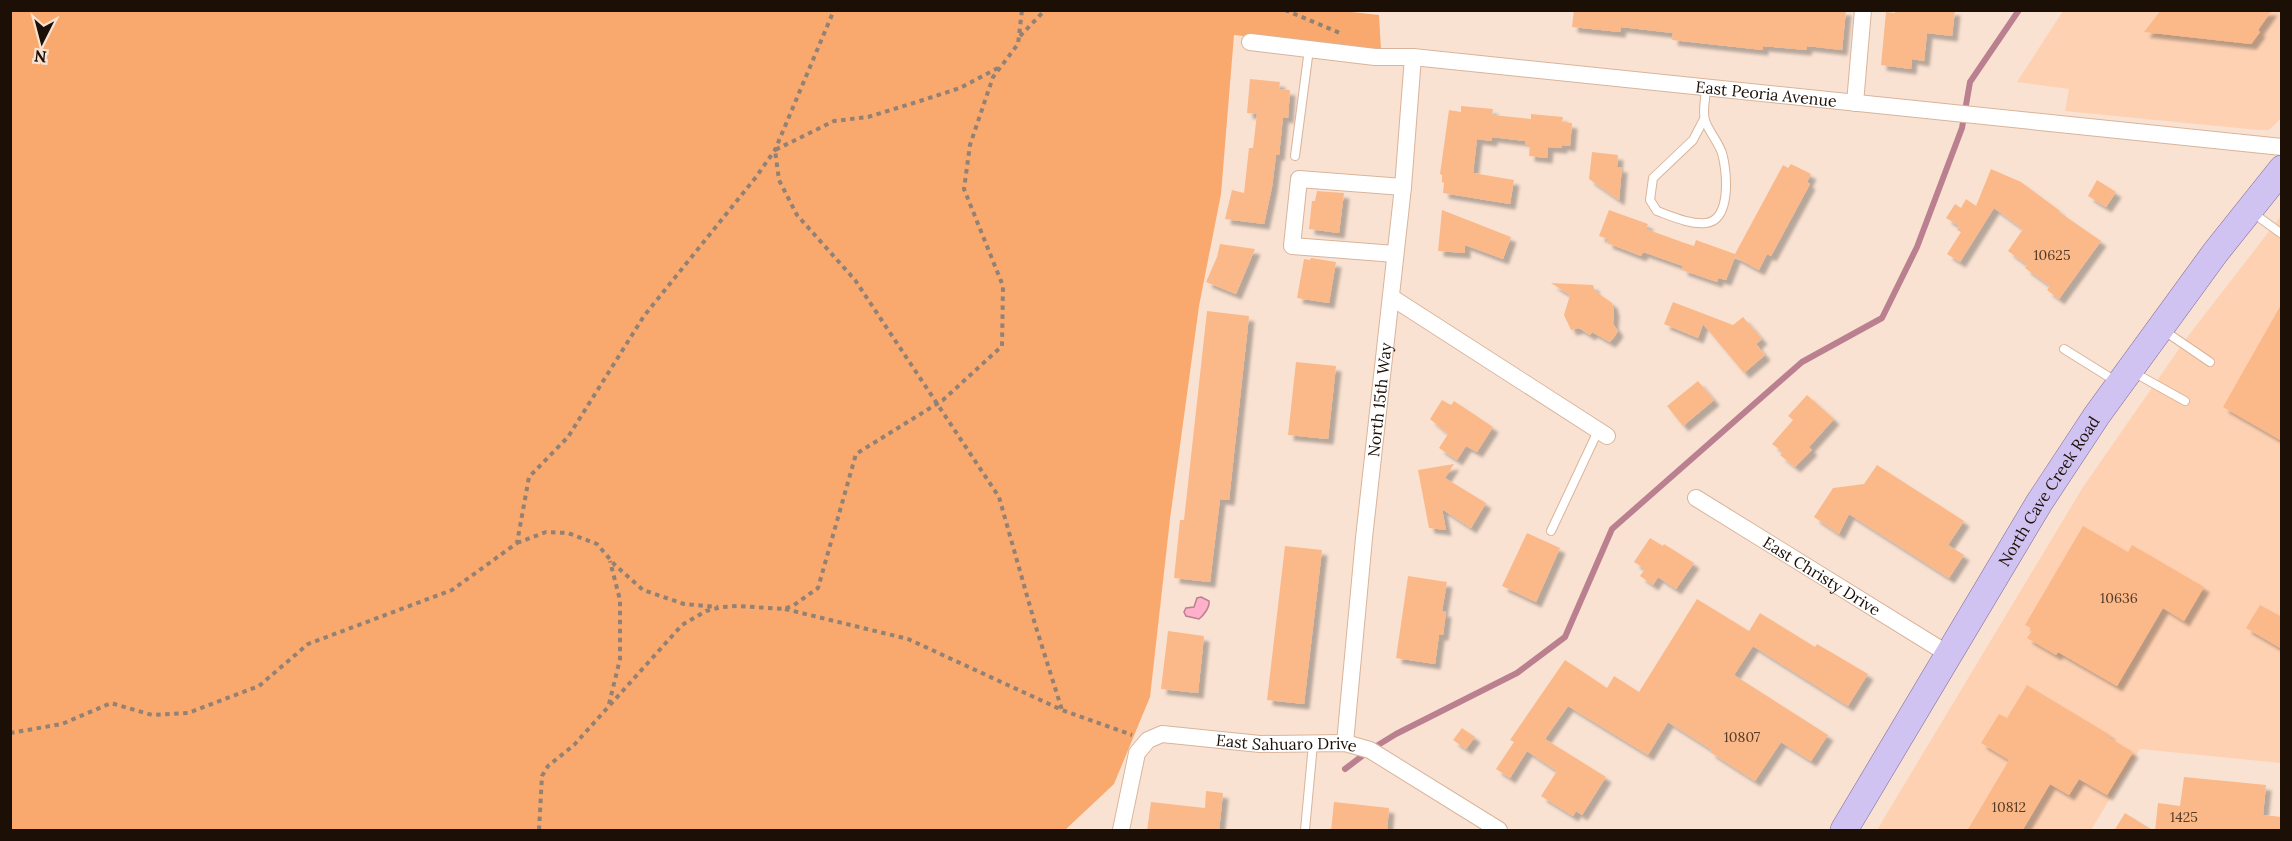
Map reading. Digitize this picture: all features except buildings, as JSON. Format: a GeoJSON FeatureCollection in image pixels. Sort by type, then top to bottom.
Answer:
{"type":"FeatureCollection","features":[{"type":"Feature","properties":{"kind":"main road","name":"North Cave Creek Road"},"geometry":{"type":"LineString","coordinates":[[1844,831],[2048,489],[2124,376],[2249,209],[2282,169]]}},
{"type":"Feature","properties":{"kind":"street"},"geometry":{"type":"LineString","coordinates":[[1855,103],[1863,10]]}},
{"type":"Feature","properties":{"kind":"street","name":"East Peoria Avenue"},"geometry":{"type":"LineString","coordinates":[[1250,42],[1375,57],[1413,57],[2282,147]]}},
{"type":"Feature","properties":{"kind":"street","name":"North 15th Way"},"geometry":{"type":"LineString","coordinates":[[1344,743],[1403,187],[1413,57]]}},
{"type":"Feature","properties":{"kind":"street"},"geometry":{"type":"LineString","coordinates":[[1395,254],[1292,246],[1299,179],[1403,187]]}},
{"type":"Feature","properties":{"kind":"street"},"geometry":{"type":"LineString","coordinates":[[1391,297],[1602,433]]}},
{"type":"Feature","properties":{"kind":"street","name":"East Christy Drive"},"geometry":{"type":"LineString","coordinates":[[1696,498],[1948,654]]}},
{"type":"Feature","properties":{"kind":"street","name":"East Sahuaro Drive"},"geometry":{"type":"LineString","coordinates":[[1148,740],[1161,734],[1260,744],[1344,743],[1370,750],[1499,831]]}},
{"type":"Feature","properties":{"kind":"street"},"geometry":{"type":"LineString","coordinates":[[1121,831],[1137,753],[1148,740]]}},
{"type":"Feature","properties":{"kind":"lane"},"geometry":{"type":"LineString","coordinates":[[1295,156],[1309,49]]}},
{"type":"Feature","properties":{"kind":"lane"},"geometry":{"type":"LineString","coordinates":[[1704,119],[1721,151],[1725,166],[1724,206],[1720,215],[1706,223],[1694,222],[1657,211],[1650,200],[1653,178],[1693,140],[1704,119],[1706,87]]}},
{"type":"Feature","properties":{"kind":"lane"},"geometry":{"type":"LineString","coordinates":[[2249,209],[2282,234]]}},
{"type":"Feature","properties":{"kind":"lane"},"geometry":{"type":"LineString","coordinates":[[2160,328],[2210,362]]}},
{"type":"Feature","properties":{"kind":"lane"},"geometry":{"type":"LineString","coordinates":[[2064,349],[2185,401]]}},
{"type":"Feature","properties":{"kind":"lane"},"geometry":{"type":"LineString","coordinates":[[1551,531],[1602,433]]}},
{"type":"Feature","properties":{"kind":"lane"},"geometry":{"type":"LineString","coordinates":[[1305,831],[1313,744]]}},
{"type":"Feature","properties":{"kind":"path"},"geometry":{"type":"LineString","coordinates":[[517,543],[529,477],[568,437],[644,316],[756,177],[775,150],[834,10]]}},
{"type":"Feature","properties":{"kind":"path"},"geometry":{"type":"LineString","coordinates":[[784,609],[794,605],[818,588],[856,454],[938,403],[1002,346],[1003,286],[964,189],[970,145],[993,77],[1018,44],[1022,10]]}},
{"type":"Feature","properties":{"kind":"path"},"geometry":{"type":"LineString","coordinates":[[1019,38],[1024,29],[1045,10]]}},
{"type":"Feature","properties":{"kind":"path"},"geometry":{"type":"LineString","coordinates":[[775,150],[834,122],[868,117],[960,88],[1000,67]]}},
{"type":"Feature","properties":{"kind":"path"},"geometry":{"type":"LineString","coordinates":[[775,150],[779,180],[797,215],[855,280],[999,497],[1062,710]]}},
{"type":"Feature","properties":{"kind":"path"},"geometry":{"type":"LineString","coordinates":[[10,733],[62,724],[111,703],[152,715],[188,714],[259,686],[308,644],[452,590],[517,543],[546,532],[568,533],[597,544],[643,590],[684,604],[784,609],[908,639],[1062,710],[1148,740]]}},
{"type":"Feature","properties":{"kind":"path"},"geometry":{"type":"LineString","coordinates":[[609,558],[620,600],[620,659],[609,705]]}},
{"type":"Feature","properties":{"kind":"path"},"geometry":{"type":"LineString","coordinates":[[539,831],[542,776],[548,766],[574,745],[682,625],[706,611],[722,607]]}},
{"type":"Feature","properties":{"kind":"shaded area"},"geometry":{"type":"Polygon","coordinates":[[[1333,10],[1379,15],[1381,50],[1234,35],[1221,194],[1199,306],[1170,519],[1150,697],[1114,784],[1065,830],[11,830],[10,11],[1333,10]]]}},
{"type":"Feature","properties":{"kind":"shaded area"},"geometry":{"type":"Polygon","coordinates":[[[2063,11],[2281,11],[2281,118],[2269,130],[2258,130],[2065,111],[2069,89],[2017,82],[2063,11]]]}},
{"type":"Feature","properties":{"kind":"shaded area"},"geometry":{"type":"Polygon","coordinates":[[[2281,216],[2281,763],[2140,749],[2091,830],[1877,830],[2083,487],[2188,336],[2281,216]]]}},
{"type":"Feature","properties":{"kind":"shaded area"},"geometry":{"type":"Polygon","coordinates":[[[1201,597],[1209,601],[1205,613],[1199,619],[1186,616],[1184,612],[1186,608],[1194,607],[1197,598],[1201,597]]]}},
{"type":"Feature","properties":{"kind":"waterway"},"geometry":{"type":"LineString","coordinates":[[1345,769],[1396,734],[1517,673],[1565,637],[1612,529],[1802,362],[1882,318],[1917,247],[1962,128],[1970,82],[2019,10]]}}]}
